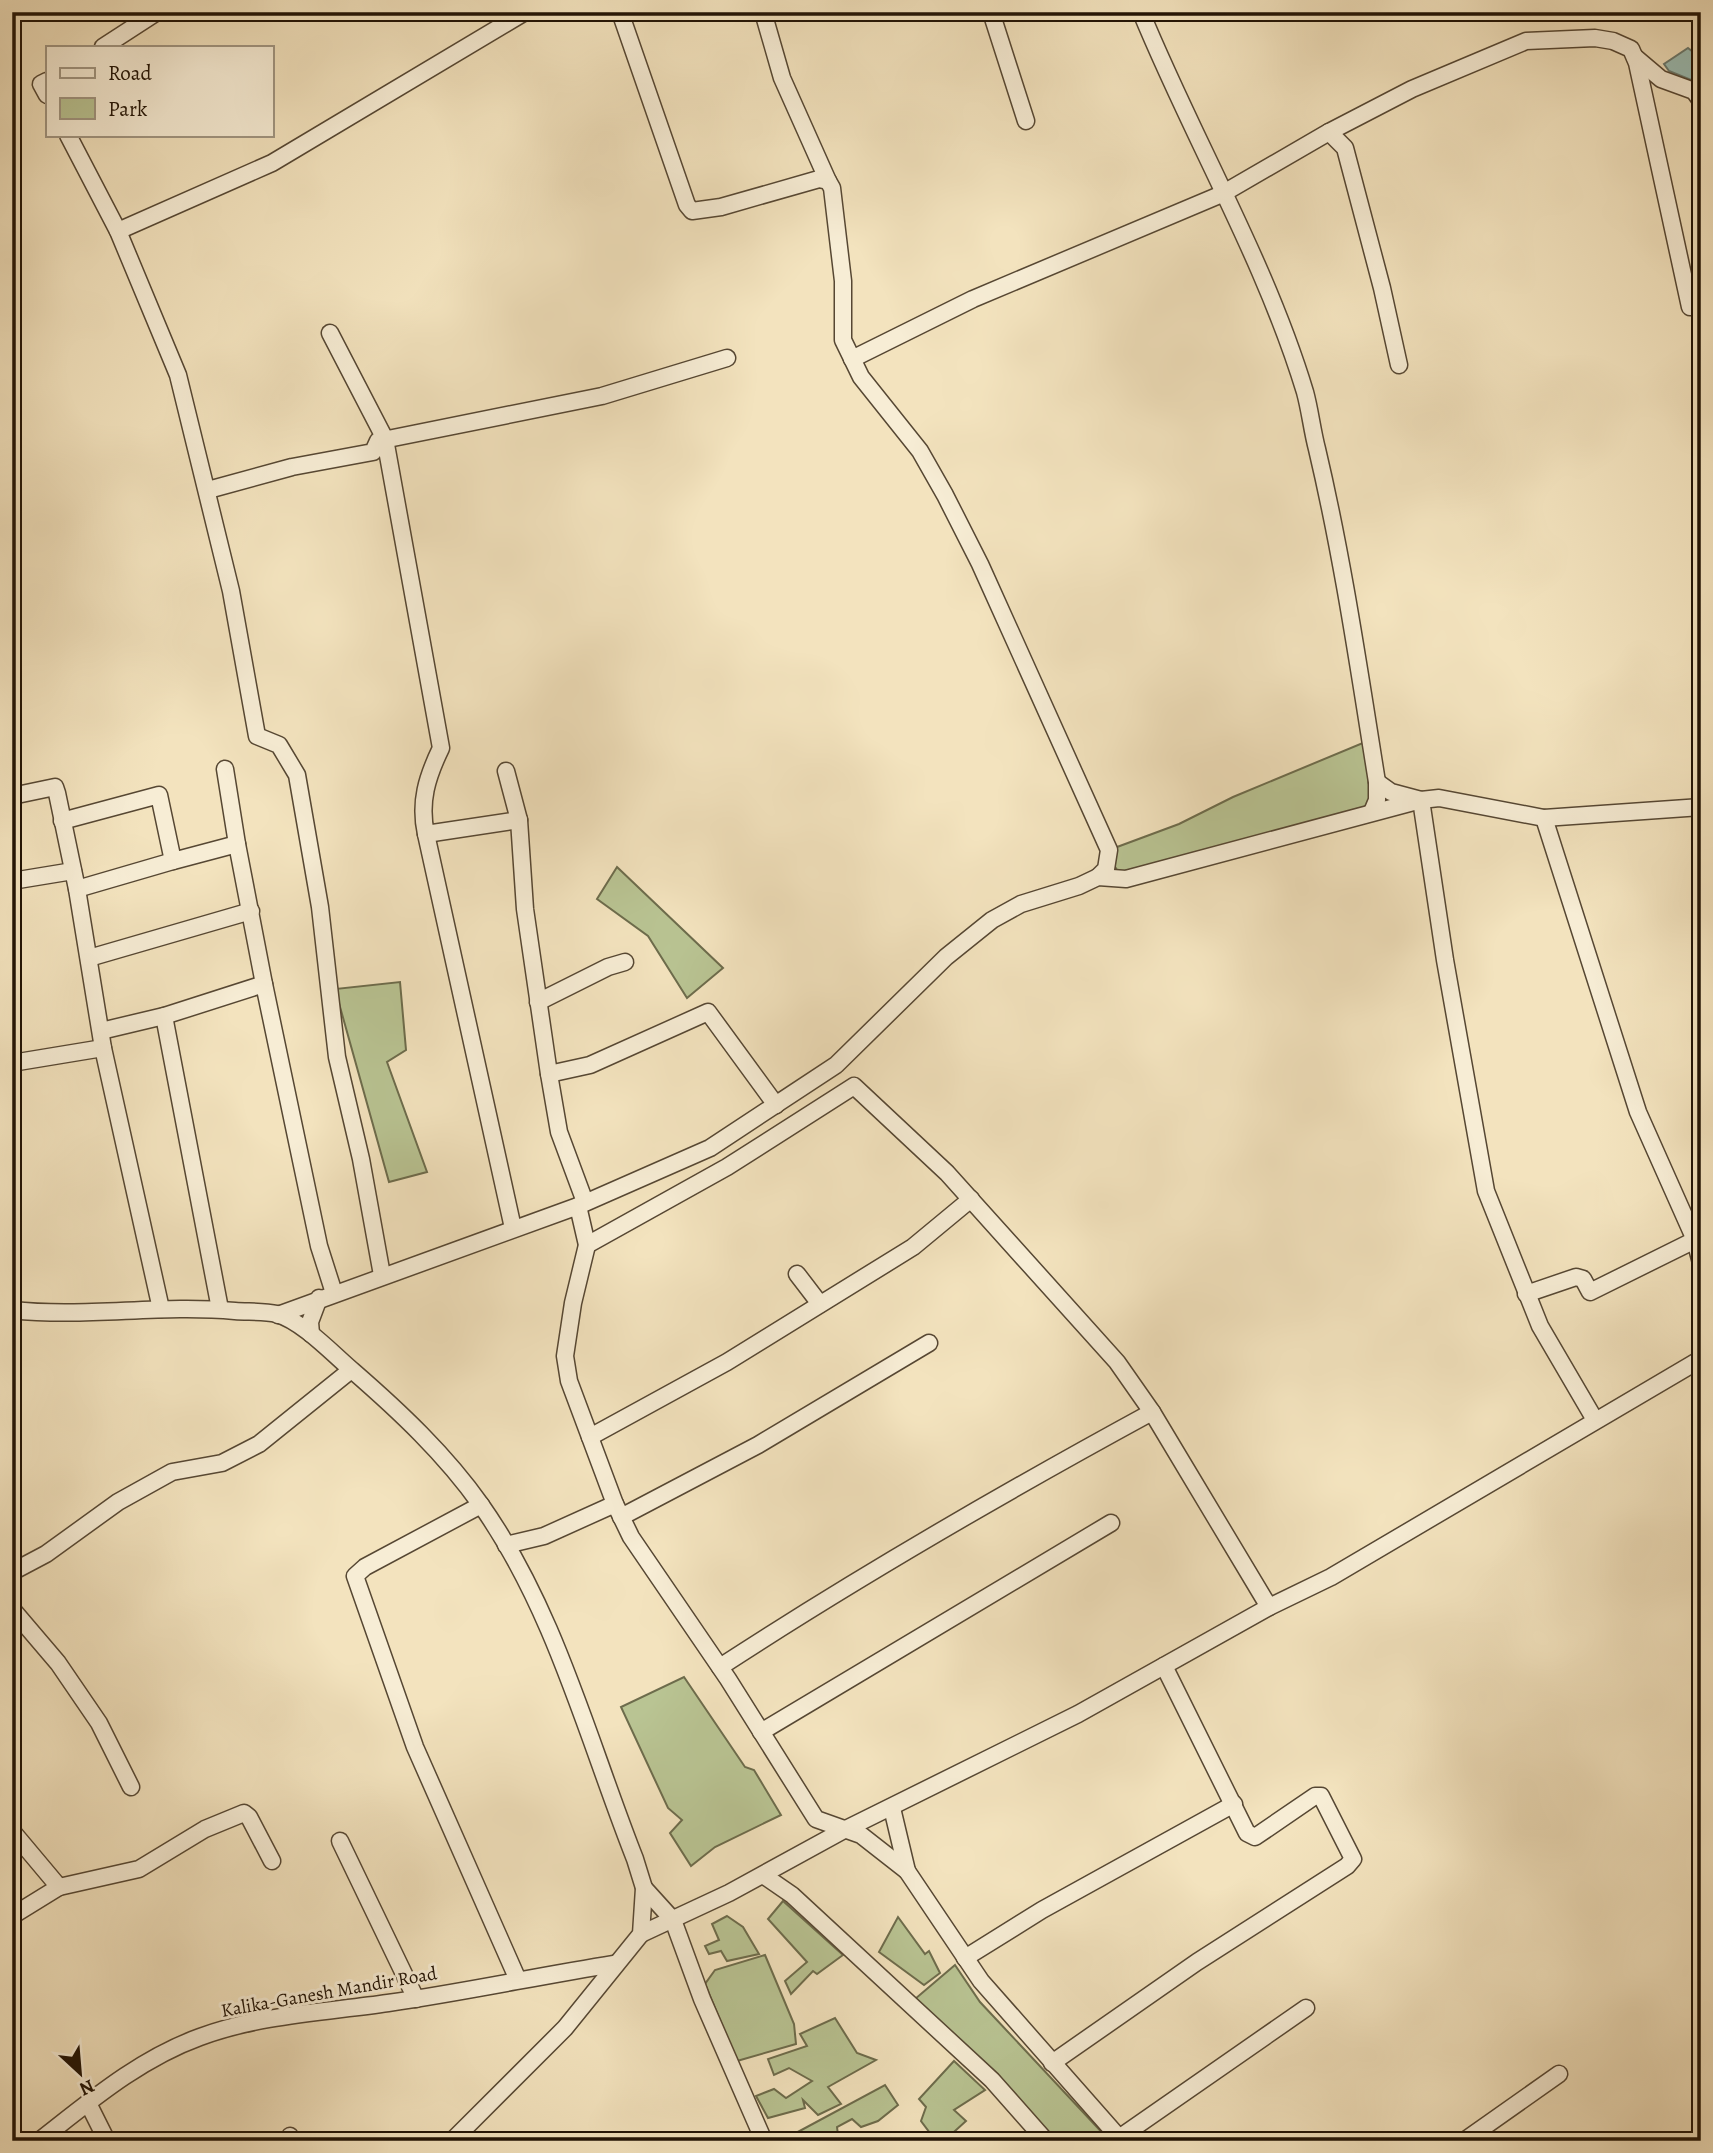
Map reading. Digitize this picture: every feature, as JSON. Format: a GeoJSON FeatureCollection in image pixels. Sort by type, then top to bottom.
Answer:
{"type":"FeatureCollection","features":[{"type":"Feature","properties":{"kind":"street"},"geometry":{"type":"LineString","coordinates":[[105,46],[157,12]]}},
{"type":"Feature","properties":{"kind":"street"},"geometry":{"type":"LineString","coordinates":[[118,231],[272,163],[525,12]]}},
{"type":"Feature","properties":{"kind":"street"},"geometry":{"type":"LineString","coordinates":[[620,12],[687,205],[692,211],[721,207],[818,180],[828,181]]}},
{"type":"Feature","properties":{"kind":"street"},"geometry":{"type":"LineString","coordinates":[[763,12],[782,78],[832,188],[843,281],[843,340],[880,403],[920,451],[945,495],[980,564],[1102,833],[1110,859],[1126,879]]}},
{"type":"Feature","properties":{"kind":"street"},"geometry":{"type":"LineString","coordinates":[[991,12],[1026,121]]}},
{"type":"Feature","properties":{"kind":"street"},"geometry":{"type":"LineString","coordinates":[[1141,12],[1222,194],[1256,260],[1305,393],[1332,506],[1359,653],[1377,782],[1377,800],[1372,812]]}},
{"type":"Feature","properties":{"kind":"street"},"geometry":{"type":"LineString","coordinates":[[852,359],[973,299],[1222,194],[1329,132],[1412,89],[1526,41],[1595,38],[1614,41],[1631,49],[1690,307]]}},
{"type":"Feature","properties":{"kind":"street"},"geometry":{"type":"LineString","coordinates":[[1634,57],[1661,79],[1694,91],[1701,101]]}},
{"type":"Feature","properties":{"kind":"street"},"geometry":{"type":"LineString","coordinates":[[1329,132],[1345,148],[1399,365]]}},
{"type":"Feature","properties":{"kind":"street"},"geometry":{"type":"LineString","coordinates":[[69,136],[118,231],[178,375],[231,591],[257,736],[279,745],[297,775],[320,907],[337,1057],[382,1275]]}},
{"type":"Feature","properties":{"kind":"street"},"geometry":{"type":"LineString","coordinates":[[330,333],[384,439],[441,748],[426,778],[422,816],[513,1228]]}},
{"type":"Feature","properties":{"kind":"street"},"geometry":{"type":"LineString","coordinates":[[208,490],[292,467],[373,452],[377,440],[601,396],[727,358]]}},
{"type":"Feature","properties":{"kind":"street"},"geometry":{"type":"LineString","coordinates":[[225,769],[264,984],[327,1295],[310,1322],[311,1334]]}},
{"type":"Feature","properties":{"kind":"street"},"geometry":{"type":"LineString","coordinates":[[506,771],[519,820],[525,909],[548,1074],[559,1132],[582,1204],[587,1245],[573,1303],[565,1356],[569,1381],[618,1511],[648,1561],[720,1667],[816,1819],[861,1835],[907,1871],[981,1981],[1120,2139],[1306,2008]]}},
{"type":"Feature","properties":{"kind":"street"},"geometry":{"type":"LineString","coordinates":[[1377,782],[1391,792],[1421,800]]}},
{"type":"Feature","properties":{"kind":"street"},"geometry":{"type":"LineString","coordinates":[[12,796],[55,787],[77,888],[102,1040],[161,1309]]}},
{"type":"Feature","properties":{"kind":"street"},"geometry":{"type":"LineString","coordinates":[[62,821],[159,795],[173,861]]}},
{"type":"Feature","properties":{"kind":"street"},"geometry":{"type":"LineString","coordinates":[[278,1315],[582,1204],[710,1148],[836,1065],[976,931],[1021,904],[1098,877],[1126,879],[1421,800],[1439,798],[1544,818],[1701,807]]}},
{"type":"Feature","properties":{"kind":"street"},"geometry":{"type":"LineString","coordinates":[[1421,800],[1445,960],[1486,1191],[1540,1326],[1595,1420]]}},
{"type":"Feature","properties":{"kind":"street"},"geometry":{"type":"LineString","coordinates":[[1544,818],[1638,1112],[1695,1240],[1701,1263]]}},
{"type":"Feature","properties":{"kind":"street"},"geometry":{"type":"LineString","coordinates":[[426,834],[519,820]]}},
{"type":"Feature","properties":{"kind":"street"},"geometry":{"type":"LineString","coordinates":[[77,888],[237,844]]}},
{"type":"Feature","properties":{"kind":"street"},"geometry":{"type":"LineString","coordinates":[[1098,877],[1106,869],[1110,859]]}},
{"type":"Feature","properties":{"kind":"street"},"geometry":{"type":"LineString","coordinates":[[12,881],[73,871]]}},
{"type":"Feature","properties":{"kind":"street"},"geometry":{"type":"LineString","coordinates":[[89,958],[251,911]]}},
{"type":"Feature","properties":{"kind":"street"},"geometry":{"type":"LineString","coordinates":[[538,1002],[608,967],[625,962]]}},
{"type":"Feature","properties":{"kind":"street"},"geometry":{"type":"LineString","coordinates":[[12,1063],[102,1040],[164,1016],[264,984]]}},
{"type":"Feature","properties":{"kind":"street"},"geometry":{"type":"LineString","coordinates":[[548,1074],[590,1065],[708,1012],[776,1105]]}},
{"type":"Feature","properties":{"kind":"street"},"geometry":{"type":"LineString","coordinates":[[164,1016],[220,1310]]}},
{"type":"Feature","properties":{"kind":"street"},"geometry":{"type":"LineString","coordinates":[[836,1065],[854,1086],[971,1199],[1117,1363],[1152,1412],[1269,1607]]}},
{"type":"Feature","properties":{"kind":"street"},"geometry":{"type":"LineString","coordinates":[[587,1245],[727,1167],[854,1086]]}},
{"type":"Feature","properties":{"kind":"street"},"geometry":{"type":"LineString","coordinates":[[590,1437],[727,1362],[913,1247],[971,1199]]}},
{"type":"Feature","properties":{"kind":"street"},"geometry":{"type":"LineString","coordinates":[[1527,1294],[1576,1277],[1583,1279],[1590,1292],[1695,1240]]}},
{"type":"Feature","properties":{"kind":"street"},"geometry":{"type":"LineString","coordinates":[[797,1274],[820,1304]]}},
{"type":"Feature","properties":{"kind":"street"},"geometry":{"type":"LineString","coordinates":[[12,1311],[75,1314],[161,1309],[278,1315],[311,1334],[412,1425],[481,1504],[506,1545],[562,1661],[644,1888],[673,1920],[702,1998],[764,2141]]}},
{"type":"Feature","properties":{"kind":"street"},"geometry":{"type":"LineString","coordinates":[[506,1545],[544,1536],[618,1511],[758,1445],[929,1343]]}},
{"type":"Feature","properties":{"kind":"street"},"geometry":{"type":"LineString","coordinates":[[454,2140],[565,2028],[614,1964],[641,1934],[763,1875],[844,1830],[1078,1714],[1269,1607],[1331,1577],[1701,1359]]}},
{"type":"Feature","properties":{"kind":"street"},"geometry":{"type":"LineString","coordinates":[[12,1572],[46,1554],[118,1502],[172,1472],[222,1463],[259,1444],[351,1370]]}},
{"type":"Feature","properties":{"kind":"street"},"geometry":{"type":"LineString","coordinates":[[720,1667],[821,1601],[980,1506],[1152,1412]]}},
{"type":"Feature","properties":{"kind":"street"},"geometry":{"type":"LineString","coordinates":[[481,1504],[365,1567],[355,1576],[415,1747],[518,1980]]}},
{"type":"Feature","properties":{"kind":"street"},"geometry":{"type":"LineString","coordinates":[[761,1732],[1111,1523]]}},
{"type":"Feature","properties":{"kind":"street"},"geometry":{"type":"LineString","coordinates":[[12,1609],[58,1663],[99,1723],[131,1787]]}},
{"type":"Feature","properties":{"kind":"street"},"geometry":{"type":"LineString","coordinates":[[1052,2063],[1197,1962],[1347,1866],[1353,1859],[1321,1796],[1315,1797],[1255,1837],[1247,1833],[1164,1666]]}},
{"type":"Feature","properties":{"kind":"street"},"geometry":{"type":"LineString","coordinates":[[965,1958],[1042,1910],[1234,1804]]}},
{"type":"Feature","properties":{"kind":"street"},"geometry":{"type":"LineString","coordinates":[[892,1808],[907,1871]]}},
{"type":"Feature","properties":{"kind":"street"},"geometry":{"type":"LineString","coordinates":[[12,1916],[59,1888],[139,1869],[205,1829],[244,1813],[250,1817],[272,1861]]}},
{"type":"Feature","properties":{"kind":"street"},"geometry":{"type":"LineString","coordinates":[[814,1846],[816,1819]]}},
{"type":"Feature","properties":{"kind":"street"},"geometry":{"type":"LineString","coordinates":[[12,1831],[59,1888]]}},
{"type":"Feature","properties":{"kind":"street"},"geometry":{"type":"LineString","coordinates":[[340,1841],[416,1998]]}},
{"type":"Feature","properties":{"kind":"street"},"geometry":{"type":"LineString","coordinates":[[763,1875],[792,1895],[973,2062],[1046,2141]]}},
{"type":"Feature","properties":{"kind":"street"},"geometry":{"type":"LineString","coordinates":[[641,1934],[644,1888]]}},
{"type":"Feature","properties":{"kind":"street","name":"Kalika-Ganesh Mandir Road"},"geometry":{"type":"LineString","coordinates":[[39,2141],[161,2053],[200,2036],[250,2023],[614,1964]]}},
{"type":"Feature","properties":{"kind":"street"},"geometry":{"type":"LineString","coordinates":[[1464,2141],[1559,2074]]}},
{"type":"Feature","properties":{"kind":"street"},"geometry":{"type":"LineString","coordinates":[[89,2103],[107,2141]]}},
{"type":"Feature","properties":{"kind":"green space"},"geometry":{"type":"Polygon","coordinates":[[[1370,740],[1372,812],[1119,873],[1110,859],[1109,850],[1179,824],[1233,797],[1370,740]]]}},
{"type":"Feature","properties":{"kind":"green space"},"geometry":{"type":"Polygon","coordinates":[[[617,867],[723,968],[687,998],[648,936],[597,899],[617,867]]]}},
{"type":"Feature","properties":{"kind":"green space"},"geometry":{"type":"Polygon","coordinates":[[[400,982],[406,1050],[387,1062],[427,1172],[389,1182],[335,989],[400,982]]]}},
{"type":"Feature","properties":{"kind":"green space"},"geometry":{"type":"Polygon","coordinates":[[[684,1677],[745,1767],[754,1770],[781,1815],[715,1847],[691,1866],[670,1833],[682,1820],[668,1808],[621,1707],[684,1677]]]}},
{"type":"Feature","properties":{"kind":"green space"},"geometry":{"type":"Polygon","coordinates":[[[783,1901],[843,1955],[817,1974],[813,1971],[791,1994],[785,1981],[807,1962],[768,1919],[783,1901]]]}},
{"type":"Feature","properties":{"kind":"green space"},"geometry":{"type":"Polygon","coordinates":[[[727,1916],[743,1927],[759,1954],[727,1961],[721,1951],[709,1954],[705,1946],[719,1940],[712,1924],[727,1916]]]}},
{"type":"Feature","properties":{"kind":"green space"},"geometry":{"type":"Polygon","coordinates":[[[898,1917],[925,1954],[929,1951],[940,1973],[924,1985],[879,1952],[898,1917]]]}},
{"type":"Feature","properties":{"kind":"green space"},"geometry":{"type":"Polygon","coordinates":[[[765,1955],[794,2024],[796,2044],[737,2061],[705,1984],[715,1970],[765,1955]]]}},
{"type":"Feature","properties":{"kind":"green space"},"geometry":{"type":"Polygon","coordinates":[[[955,1965],[980,2002],[1110,2141],[1052,2141],[915,1999],[955,1965]]]}},
{"type":"Feature","properties":{"kind":"green space"},"geometry":{"type":"Polygon","coordinates":[[[835,2018],[857,2053],[876,2060],[828,2087],[841,2104],[818,2115],[803,2100],[805,2108],[768,2118],[756,2096],[774,2089],[786,2098],[812,2081],[789,2068],[774,2075],[768,2059],[807,2046],[800,2034],[835,2018]]]}},
{"type":"Feature","properties":{"kind":"green space"},"geometry":{"type":"Polygon","coordinates":[[[954,2061],[985,2090],[954,2110],[966,2121],[944,2141],[936,2141],[921,2121],[926,2107],[919,2099],[954,2061]]]}},
{"type":"Feature","properties":{"kind":"green space"},"geometry":{"type":"Polygon","coordinates":[[[885,2085],[898,2105],[878,2121],[861,2127],[852,2119],[837,2127],[838,2135],[826,2141],[781,2141],[885,2085]]]}},
{"type":"Feature","properties":{"kind":"water"},"geometry":{"type":"Polygon","coordinates":[[[1688,48],[1693,52],[1692,59],[1701,66],[1701,84],[1669,71],[1664,64],[1688,48]]]}}]}
